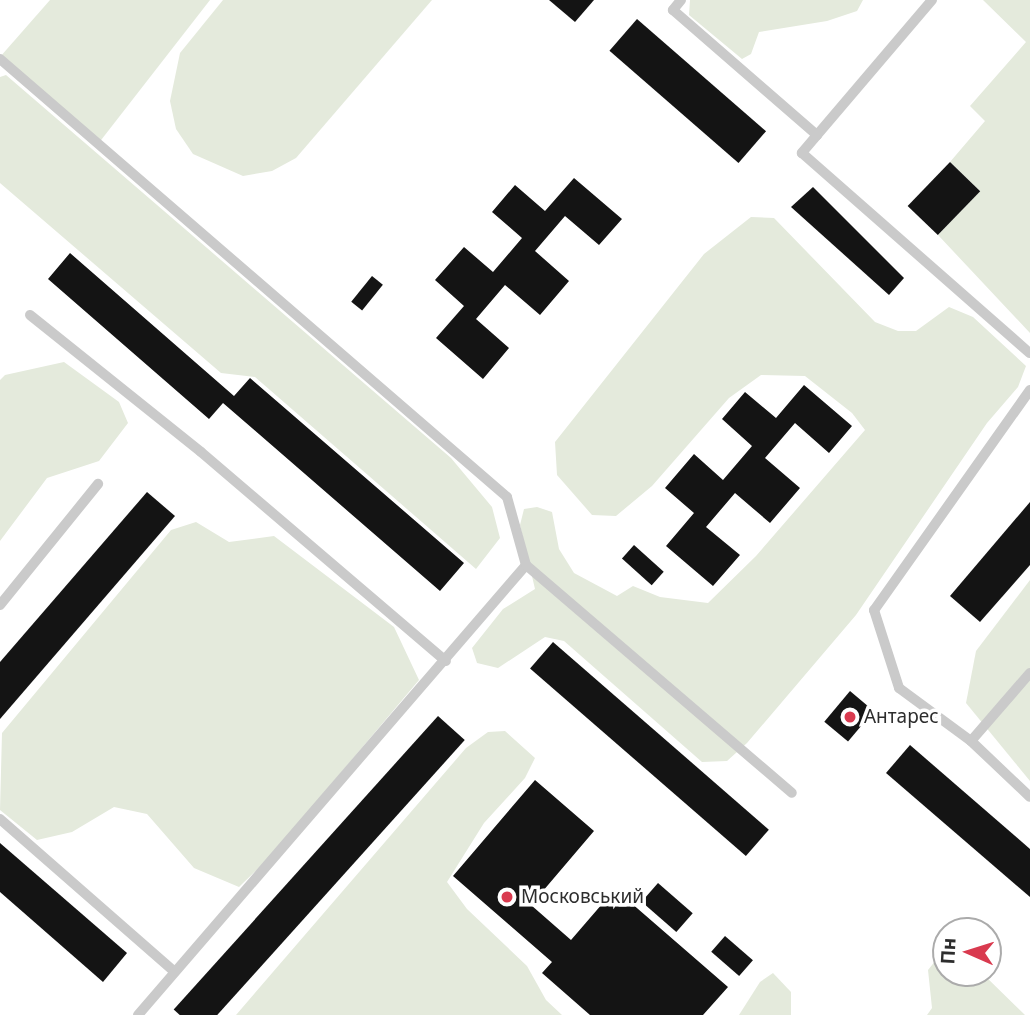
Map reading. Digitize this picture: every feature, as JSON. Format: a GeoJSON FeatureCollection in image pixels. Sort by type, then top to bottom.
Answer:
{"type":"FeatureCollection","features":[{"type":"Feature","properties":{"kind":"lane"},"geometry":{"type":"LineString","coordinates":[[681,0],[673,10],[817,135]]}},
{"type":"Feature","properties":{"kind":"lane"},"geometry":{"type":"LineString","coordinates":[[932,0],[802,153],[1030,353]]}},
{"type":"Feature","properties":{"kind":"lane"},"geometry":{"type":"LineString","coordinates":[[0,59],[508,497],[526,565],[792,793]]}},
{"type":"Feature","properties":{"kind":"lane"},"geometry":{"type":"LineString","coordinates":[[30,315],[201,452],[446,661]]}},
{"type":"Feature","properties":{"kind":"lane"},"geometry":{"type":"LineString","coordinates":[[1030,390],[874,610],[899,688],[971,741],[1030,797]]}},
{"type":"Feature","properties":{"kind":"lane"},"geometry":{"type":"LineString","coordinates":[[0,605],[98,484]]}},
{"type":"Feature","properties":{"kind":"lane"},"geometry":{"type":"LineString","coordinates":[[138,1015],[446,661],[526,565]]}},
{"type":"Feature","properties":{"kind":"lane"},"geometry":{"type":"LineString","coordinates":[[971,741],[1030,673]]}},
{"type":"Feature","properties":{"kind":"lane"},"geometry":{"type":"LineString","coordinates":[[0,819],[175,972]]}},
{"type":"Feature","properties":{"kind":"shaded area"},"geometry":{"type":"Polygon","coordinates":[[[50,0],[210,0],[98,144],[0,57],[50,0]]]}},
{"type":"Feature","properties":{"kind":"shaded area"},"geometry":{"type":"Polygon","coordinates":[[[223,0],[432,0],[296,158],[272,171],[243,176],[193,154],[176,129],[170,101],[180,53],[223,0]]]}},
{"type":"Feature","properties":{"kind":"shaded area"},"geometry":{"type":"Polygon","coordinates":[[[690,0],[863,0],[857,11],[827,21],[759,32],[751,54],[742,59],[689,15],[690,0]]]}},
{"type":"Feature","properties":{"kind":"shaded area"},"geometry":{"type":"Polygon","coordinates":[[[983,0],[1030,0],[1030,333],[938,235],[980,191],[950,162],[985,121],[970,106],[1026,42],[983,0]]]}},
{"type":"Feature","properties":{"kind":"shaded area"},"geometry":{"type":"Polygon","coordinates":[[[6,75],[451,458],[492,507],[500,538],[476,569],[255,377],[221,373],[0,183],[0,77],[6,75]]]}},
{"type":"Feature","properties":{"kind":"shaded area"},"geometry":{"type":"Polygon","coordinates":[[[751,217],[774,218],[875,322],[898,331],[916,331],[949,307],[973,317],[1026,366],[1018,387],[987,423],[856,615],[747,743],[727,761],[702,762],[564,641],[545,637],[498,668],[477,663],[472,648],[503,609],[535,589],[520,525],[524,509],[537,507],[552,512],[559,549],[574,573],[617,596],[633,586],[660,597],[708,603],[756,556],[865,430],[852,413],[805,376],[761,375],[729,398],[652,486],[616,516],[592,515],[557,475],[555,442],[704,254],[751,217]]]}},
{"type":"Feature","properties":{"kind":"shaded area"},"geometry":{"type":"Polygon","coordinates":[[[64,362],[119,402],[128,423],[99,461],[47,478],[0,541],[0,380],[5,375],[64,362]]]}},
{"type":"Feature","properties":{"kind":"shaded area"},"geometry":{"type":"Polygon","coordinates":[[[196,522],[229,542],[274,536],[394,627],[419,680],[269,858],[239,887],[194,868],[147,814],[114,807],[72,832],[37,840],[0,810],[2,733],[171,530],[196,522]]]}},
{"type":"Feature","properties":{"kind":"shaded area"},"geometry":{"type":"Polygon","coordinates":[[[1030,580],[1030,781],[966,703],[976,651],[1030,580]]]}},
{"type":"Feature","properties":{"kind":"shaded area"},"geometry":{"type":"Polygon","coordinates":[[[505,731],[535,758],[525,778],[484,823],[447,882],[467,909],[527,966],[546,1000],[562,1015],[236,1015],[466,748],[488,732],[505,731]]]}},
{"type":"Feature","properties":{"kind":"shaded area"},"geometry":{"type":"Polygon","coordinates":[[[932,965],[932,987],[996,987],[1025,1015],[927,1015],[932,1008],[928,970],[932,965]]]}},
{"type":"Feature","properties":{"kind":"shaded area"},"geometry":{"type":"Polygon","coordinates":[[[773,973],[791,992],[791,1015],[739,1015],[760,982],[773,973]]]}},
{"type":"Feature","properties":{"kind":"building"},"geometry":{"type":"Polygon","coordinates":[[[549,0],[594,0],[575,22],[549,0]]]}},
{"type":"Feature","properties":{"kind":"building"},"geometry":{"type":"Polygon","coordinates":[[[637,19],[766,131],[739,163],[609,51],[637,19]]]}},
{"type":"Feature","properties":{"kind":"building"},"geometry":{"type":"Polygon","coordinates":[[[950,162],[980,191],[938,235],[908,206],[950,162]]]}},
{"type":"Feature","properties":{"kind":"building"},"geometry":{"type":"Polygon","coordinates":[[[574,178],[622,219],[599,245],[565,216],[535,251],[569,281],[540,315],[505,285],[476,319],[509,348],[483,379],[436,338],[464,306],[435,280],[464,247],[493,272],[522,238],[492,212],[515,185],[545,211],[574,178]]]}},
{"type":"Feature","properties":{"kind":"building"},"geometry":{"type":"Polygon","coordinates":[[[813,187],[904,278],[889,295],[791,207],[813,187]]]}},
{"type":"Feature","properties":{"kind":"building"},"geometry":{"type":"Polygon","coordinates":[[[70,253],[234,396],[250,378],[464,563],[440,591],[223,403],[209,419],[48,279],[70,253]]]}},
{"type":"Feature","properties":{"kind":"building"},"geometry":{"type":"Polygon","coordinates":[[[372,276],[383,285],[362,310],[351,302],[372,276]]]}},
{"type":"Feature","properties":{"kind":"building"},"geometry":{"type":"Polygon","coordinates":[[[804,385],[852,426],[829,453],[795,423],[765,458],[800,488],[770,523],[735,493],[706,527],[740,555],[713,586],[666,546],[694,513],[665,488],[694,454],[723,480],[752,446],[722,419],[745,392],[776,418],[804,385]]]}},
{"type":"Feature","properties":{"kind":"building"},"geometry":{"type":"Polygon","coordinates":[[[147,492],[175,516],[0,719],[0,662],[147,492]]]}},
{"type":"Feature","properties":{"kind":"building"},"geometry":{"type":"Polygon","coordinates":[[[1030,502],[1030,565],[980,622],[950,596],[1030,502]]]}},
{"type":"Feature","properties":{"kind":"building"},"geometry":{"type":"Polygon","coordinates":[[[634,545],[664,572],[652,585],[622,558],[634,545]]]}},
{"type":"Feature","properties":{"kind":"building"},"geometry":{"type":"Polygon","coordinates":[[[553,642],[769,830],[746,856],[530,668],[553,642]]]}},
{"type":"Feature","properties":{"kind":"building"},"geometry":{"type":"Polygon","coordinates":[[[850,691],[874,711],[848,742],[824,722],[850,691]]]}},
{"type":"Feature","properties":{"kind":"building"},"geometry":{"type":"Polygon","coordinates":[[[438,716],[465,740],[217,1015],[180,1015],[174,1010],[438,716]]]}},
{"type":"Feature","properties":{"kind":"building"},"geometry":{"type":"Polygon","coordinates":[[[910,745],[1030,849],[1030,897],[886,773],[910,745]]]}},
{"type":"Feature","properties":{"kind":"building","name":"Московський"},"geometry":{"type":"Polygon","coordinates":[[[535,780],[594,831],[531,905],[571,940],[615,889],[728,987],[703,1015],[590,1015],[542,973],[552,962],[453,876],[535,780]]]}},
{"type":"Feature","properties":{"kind":"building"},"geometry":{"type":"Polygon","coordinates":[[[0,843],[127,953],[103,982],[0,892],[0,843]]]}},
{"type":"Feature","properties":{"kind":"building"},"geometry":{"type":"Polygon","coordinates":[[[658,883],[693,913],[676,932],[642,902],[658,883]]]}},
{"type":"Feature","properties":{"kind":"building"},"geometry":{"type":"Polygon","coordinates":[[[725,936],[753,960],[739,976],[711,952],[725,936]]]}},
{"type":"Feature","properties":{"kind":"place","name":"Антарес"},"geometry":{"type":"Point","coordinates":[850,717]}},
{"type":"Feature","properties":{"kind":"place","name":"Московський"},"geometry":{"type":"Point","coordinates":[507,897]}}]}
